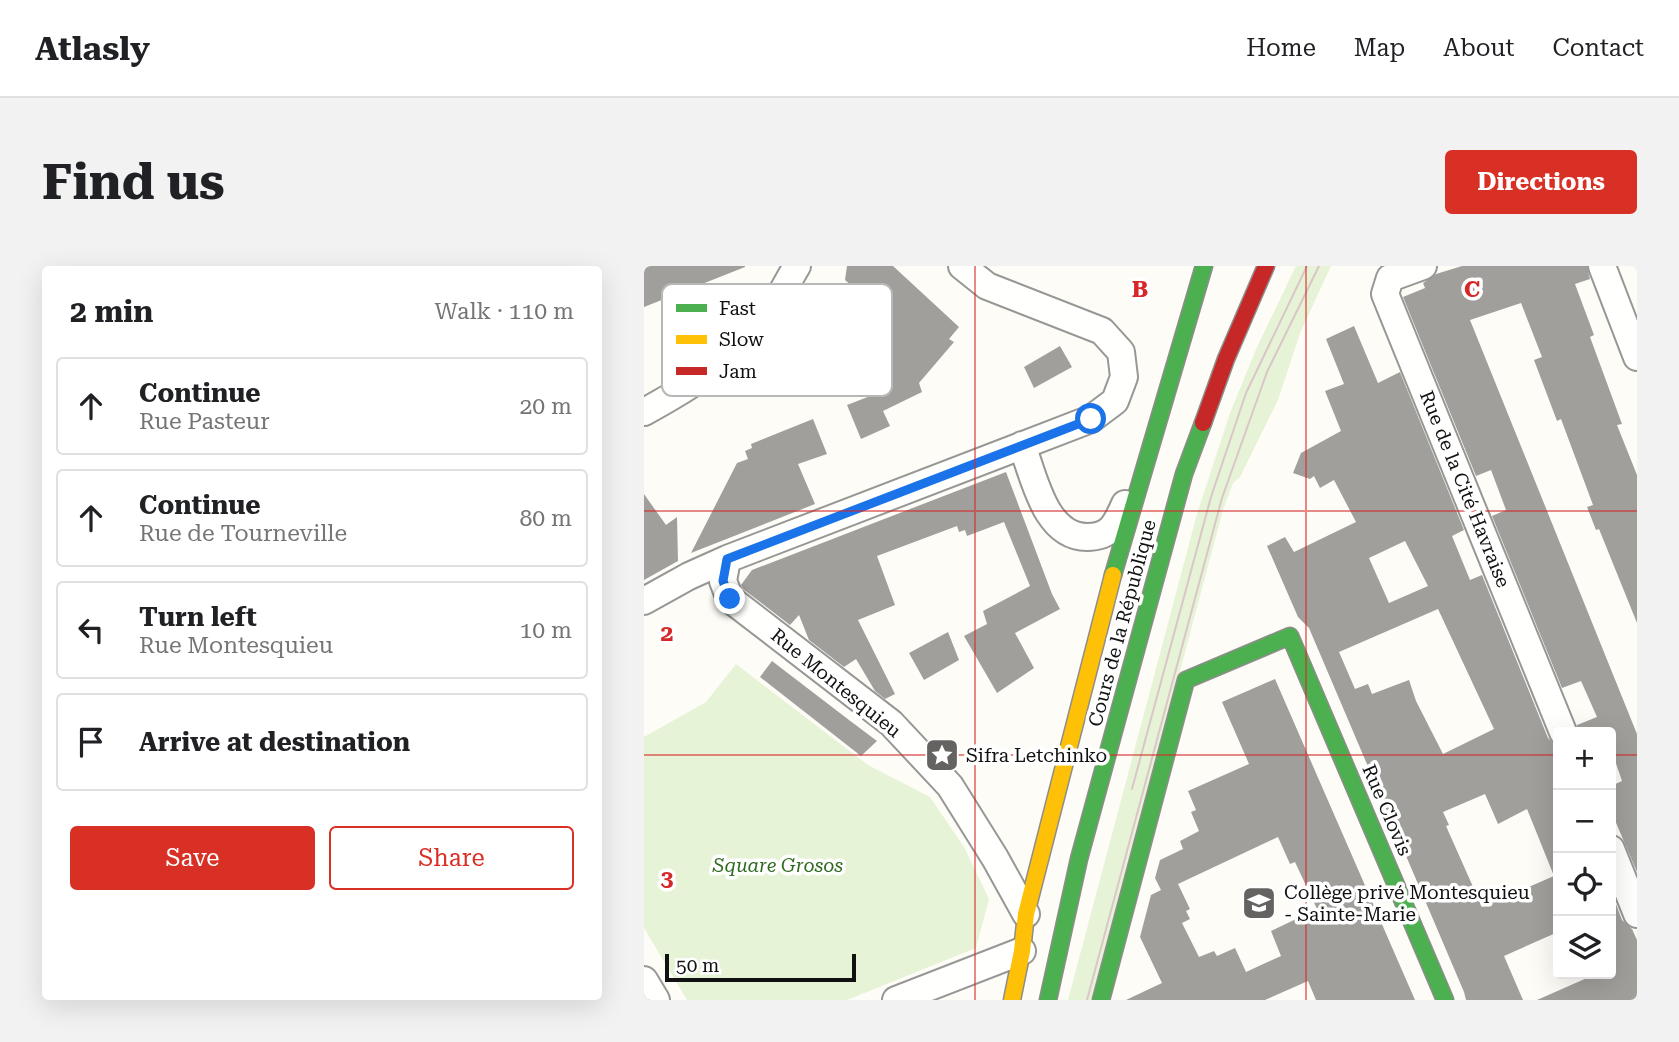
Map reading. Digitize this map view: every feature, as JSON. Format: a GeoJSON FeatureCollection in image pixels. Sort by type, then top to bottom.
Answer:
{"type":"FeatureCollection","features":[{"type":"Feature","properties":{"kind":"main road","name":"Cours de la République"},"geometry":{"type":"LineString","coordinates":[[1012,1000],[1026,914],[1119,551],[1204,266]]}},
{"type":"Feature","properties":{"kind":"main road","name":"Cours de la République"},"geometry":{"type":"LineString","coordinates":[[1048,1000],[1079,859],[1184,474],[1226,359],[1266,266]]}},
{"type":"Feature","properties":{"kind":"main road","name":"Rue Clovis"},"geometry":{"type":"LineString","coordinates":[[1101,1000],[1186,680],[1290,636],[1445,1000]]}},
{"type":"Feature","properties":{"kind":"street"},"geometry":{"type":"LineString","coordinates":[[786,284],[797,266]]}},
{"type":"Feature","properties":{"kind":"street"},"geometry":{"type":"LineString","coordinates":[[644,601],[727,559],[1091,419],[1115,401],[1124,377],[1121,352],[1102,331],[987,286],[962,266]]}},
{"type":"Feature","properties":{"kind":"street","name":"Rue de la Cité Havraise"},"geometry":{"type":"LineString","coordinates":[[1423,266],[1390,278],[1385,294],[1561,727]]}},
{"type":"Feature","properties":{"kind":"street"},"geometry":{"type":"LineString","coordinates":[[1602,266],[1637,357]]}},
{"type":"Feature","properties":{"kind":"street"},"geometry":{"type":"LineString","coordinates":[[644,412],[673,396]]}},
{"type":"Feature","properties":{"kind":"street"},"geometry":{"type":"LineString","coordinates":[[1022,445],[1050,515],[1062,529],[1075,537],[1099,537],[1116,526],[1156,428]]}},
{"type":"Feature","properties":{"kind":"street","name":"Rue Montesquieu"},"geometry":{"type":"LineString","coordinates":[[727,559],[723,581],[730,599],[891,723],[950,786],[1026,914]]}},
{"type":"Feature","properties":{"kind":"street"},"geometry":{"type":"LineString","coordinates":[[1613,853],[1637,914]]}},
{"type":"Feature","properties":{"kind":"street"},"geometry":{"type":"LineString","coordinates":[[896,1000],[1022,951]]}},
{"type":"Feature","properties":{"kind":"street"},"geometry":{"type":"LineString","coordinates":[[644,980],[656,1000]]}},
{"type":"Feature","properties":{"kind":"green space"},"geometry":{"type":"Polygon","coordinates":[[[1296,266],[1331,266],[1300,333],[1278,400],[1240,477],[1233,483],[1223,510],[1092,1000],[1068,1000],[1197,514],[1230,413],[1257,347],[1296,266]]]}},
{"type":"Feature","properties":{"kind":"green space","name":"Square Grosos"},"geometry":{"type":"Polygon","coordinates":[[[736,664],[868,765],[930,797],[964,847],[989,899],[976,948],[847,1000],[687,1000],[644,928],[644,737],[706,702],[736,664]]]}},
{"type":"Feature","properties":{"kind":"building"},"geometry":{"type":"Polygon","coordinates":[[[644,266],[745,266],[702,284],[662,284],[662,300],[644,307],[644,266]]]}},
{"type":"Feature","properties":{"kind":"building"},"geometry":{"type":"Polygon","coordinates":[[[847,266],[893,266],[959,327],[949,339],[954,342],[919,383],[922,392],[883,411],[890,426],[861,439],[847,405],[870,396],[892,396],[892,284],[849,284],[845,280],[847,266]]]}},
{"type":"Feature","properties":{"kind":"building"},"geometry":{"type":"Polygon","coordinates":[[[1462,266],[1587,266],[1590,279],[1575,284],[1594,335],[1590,337],[1622,424],[1617,425],[1637,475],[1637,623],[1599,529],[1596,530],[1587,507],[1593,505],[1561,419],[1557,421],[1534,360],[1542,357],[1521,303],[1470,320],[1637,734],[1637,872],[1616,823],[1616,784],[1622,781],[1616,764],[1616,727],[1577,727],[1597,717],[1581,681],[1562,688],[1492,516],[1506,510],[1491,470],[1476,476],[1403,297],[1425,288],[1423,283],[1436,274],[1462,266]]]}},
{"type":"Feature","properties":{"kind":"building"},"geometry":{"type":"Polygon","coordinates":[[[1354,326],[1378,383],[1400,372],[1464,530],[1452,536],[1470,580],[1482,575],[1548,738],[1553,742],[1553,874],[1527,809],[1498,824],[1485,794],[1443,812],[1449,825],[1446,826],[1482,907],[1553,876],[1553,934],[1504,956],[1523,1000],[1466,1000],[1309,628],[1298,617],[1267,546],[1285,537],[1294,552],[1356,522],[1334,480],[1320,488],[1314,476],[1310,479],[1293,473],[1301,453],[1341,431],[1325,391],[1344,384],[1326,339],[1354,326]],[[1405,541],[1369,558],[1389,603],[1428,586],[1405,541]],[[1438,609],[1339,652],[1355,689],[1368,684],[1372,694],[1409,680],[1416,701],[1443,754],[1494,729],[1438,609]]]}},
{"type":"Feature","properties":{"kind":"building"},"geometry":{"type":"Polygon","coordinates":[[[1060,346],[1072,367],[1034,388],[1024,367],[1060,346]]]}},
{"type":"Feature","properties":{"kind":"building"},"geometry":{"type":"Polygon","coordinates":[[[813,419],[827,454],[798,464],[815,504],[691,553],[737,463],[748,459],[745,451],[752,448],[751,444],[813,419]]]}},
{"type":"Feature","properties":{"kind":"building"},"geometry":{"type":"Polygon","coordinates":[[[1006,472],[1060,609],[1015,633],[1034,668],[997,693],[964,636],[987,624],[983,611],[1030,586],[1004,522],[967,536],[965,530],[959,532],[957,526],[877,556],[895,605],[858,620],[895,694],[885,699],[875,691],[856,659],[844,667],[809,640],[799,615],[790,625],[741,585],[752,570],[1006,472]]]}},
{"type":"Feature","properties":{"kind":"building"},"geometry":{"type":"Polygon","coordinates":[[[644,494],[666,525],[677,517],[678,561],[644,580],[644,494]]]}},
{"type":"Feature","properties":{"kind":"building"},"geometry":{"type":"Polygon","coordinates":[[[948,632],[959,660],[924,680],[909,653],[948,632]]]}},
{"type":"Feature","properties":{"kind":"building"},"geometry":{"type":"Polygon","coordinates":[[[772,661],[877,741],[861,756],[760,677],[772,661]]]}},
{"type":"Feature","properties":{"kind":"building","name":"Collège privé Montesquieu - Sainte-Marie"},"geometry":{"type":"Polygon","coordinates":[[[1275,679],[1415,1000],[1316,1000],[1308,981],[1265,1000],[1126,1000],[1162,983],[1140,937],[1151,895],[1161,890],[1155,878],[1160,860],[1183,849],[1180,841],[1199,831],[1191,812],[1196,810],[1188,791],[1249,764],[1222,702],[1275,679]],[[1278,837],[1178,884],[1190,909],[1186,911],[1190,919],[1182,923],[1199,957],[1214,951],[1217,956],[1235,948],[1246,972],[1281,956],[1271,931],[1317,909],[1295,862],[1290,864],[1278,837]]]}},
{"type":"Feature","properties":{"kind":"building"},"geometry":{"type":"Polygon","coordinates":[[[1616,904],[1622,920],[1632,929],[1637,940],[1637,1000],[1537,1000],[1585,979],[1616,979],[1616,904]]]}},
{"type":"Feature","properties":{"kind":"tram line"},"geometry":{"type":"LineString","coordinates":[[1132,789],[1211,497],[1246,393],[1307,266]]}},
{"type":"Feature","properties":{"kind":"tram line"},"geometry":{"type":"LineString","coordinates":[[1087,1000],[1222,498],[1267,372],[1319,266]]}},
{"type":"Feature","properties":{"kind":"traffic: fast"},"geometry":{"type":"LineString","coordinates":[[1113,575],[1204,266]]}},
{"type":"Feature","properties":{"kind":"traffic: fast"},"geometry":{"type":"LineString","coordinates":[[1048,1000],[1079,859],[1184,474],[1203,423]]}},
{"type":"Feature","properties":{"kind":"traffic: fast"},"geometry":{"type":"LineString","coordinates":[[1101,1000],[1186,680],[1290,636],[1445,1000]]}},
{"type":"Feature","properties":{"kind":"traffic: slow"},"geometry":{"type":"LineString","coordinates":[[1012,1000],[1026,914],[1113,575]]}},
{"type":"Feature","properties":{"kind":"traffic: jam"},"geometry":{"type":"LineString","coordinates":[[1203,423],[1226,359],[1266,266]]}},
{"type":"Feature","properties":{"kind":"place","name":"Sifra Letchinko"},"geometry":{"type":"Point","coordinates":[942,755]}},
{"type":"Feature","properties":{"kind":"place","name":"Collège privé Montesquieu - Sainte-Marie"},"geometry":{"type":"Point","coordinates":[1259,903]}},
{"type":"Feature","properties":{"kind":"route"},"geometry":{"type":"LineString","coordinates":[[730,599],[723,581],[727,559],[1091,419]]}}]}
